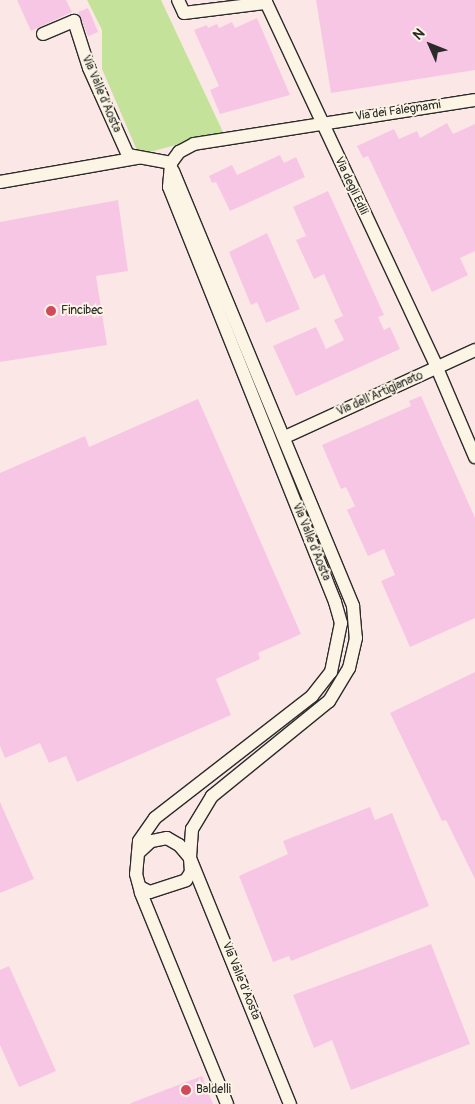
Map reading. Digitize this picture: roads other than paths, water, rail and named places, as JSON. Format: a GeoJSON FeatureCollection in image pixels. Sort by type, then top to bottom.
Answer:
{"type":"FeatureCollection","features":[{"type":"Feature","properties":{"kind":"street","name":"Via degli Edili"},"geometry":{"type":"LineString","coordinates":[[178,0],[184,13],[266,1],[437,368],[475,457]]}},
{"type":"Feature","properties":{"kind":"street","name":"Via Valle d'Aosta"},"geometry":{"type":"LineString","coordinates":[[43,34],[74,21],[89,68],[128,155],[140,158]]}},
{"type":"Feature","properties":{"kind":"street","name":"Via dei Falegnami"},"geometry":{"type":"LineString","coordinates":[[322,122],[475,100]]}},
{"type":"Feature","properties":{"kind":"street"},"geometry":{"type":"LineString","coordinates":[[0,182],[140,158],[171,163],[179,152],[194,144],[322,122]]}},
{"type":"Feature","properties":{"kind":"street","name":"Via Valle d'Aosta"},"geometry":{"type":"LineString","coordinates":[[140,887],[150,892],[186,880],[191,872],[192,829],[200,811],[212,796],[329,701],[349,668],[356,638],[353,606],[171,163]]}},
{"type":"Feature","properties":{"kind":"street","name":"Via Valle d'Aosta"},"geometry":{"type":"LineString","coordinates":[[171,163],[169,187],[335,602],[341,623],[331,672],[312,696],[155,818],[139,840],[136,874],[140,887],[227,1104]]}},
{"type":"Feature","properties":{"kind":"street","name":"Via dell'Artigianato"},"geometry":{"type":"LineString","coordinates":[[285,437],[475,350]]}},
{"type":"Feature","properties":{"kind":"street","name":"Via Valle d'Aosta"},"geometry":{"type":"LineString","coordinates":[[138,853],[151,841],[167,838],[179,845],[190,858],[290,1104]]}},
{"type":"Feature","properties":{"kind":"place","name":"Fincibec"},"geometry":{"type":"Point","coordinates":[51,311]}},
{"type":"Feature","properties":{"kind":"place","name":"Baldelli"},"geometry":{"type":"Point","coordinates":[186,1090]}}]}
